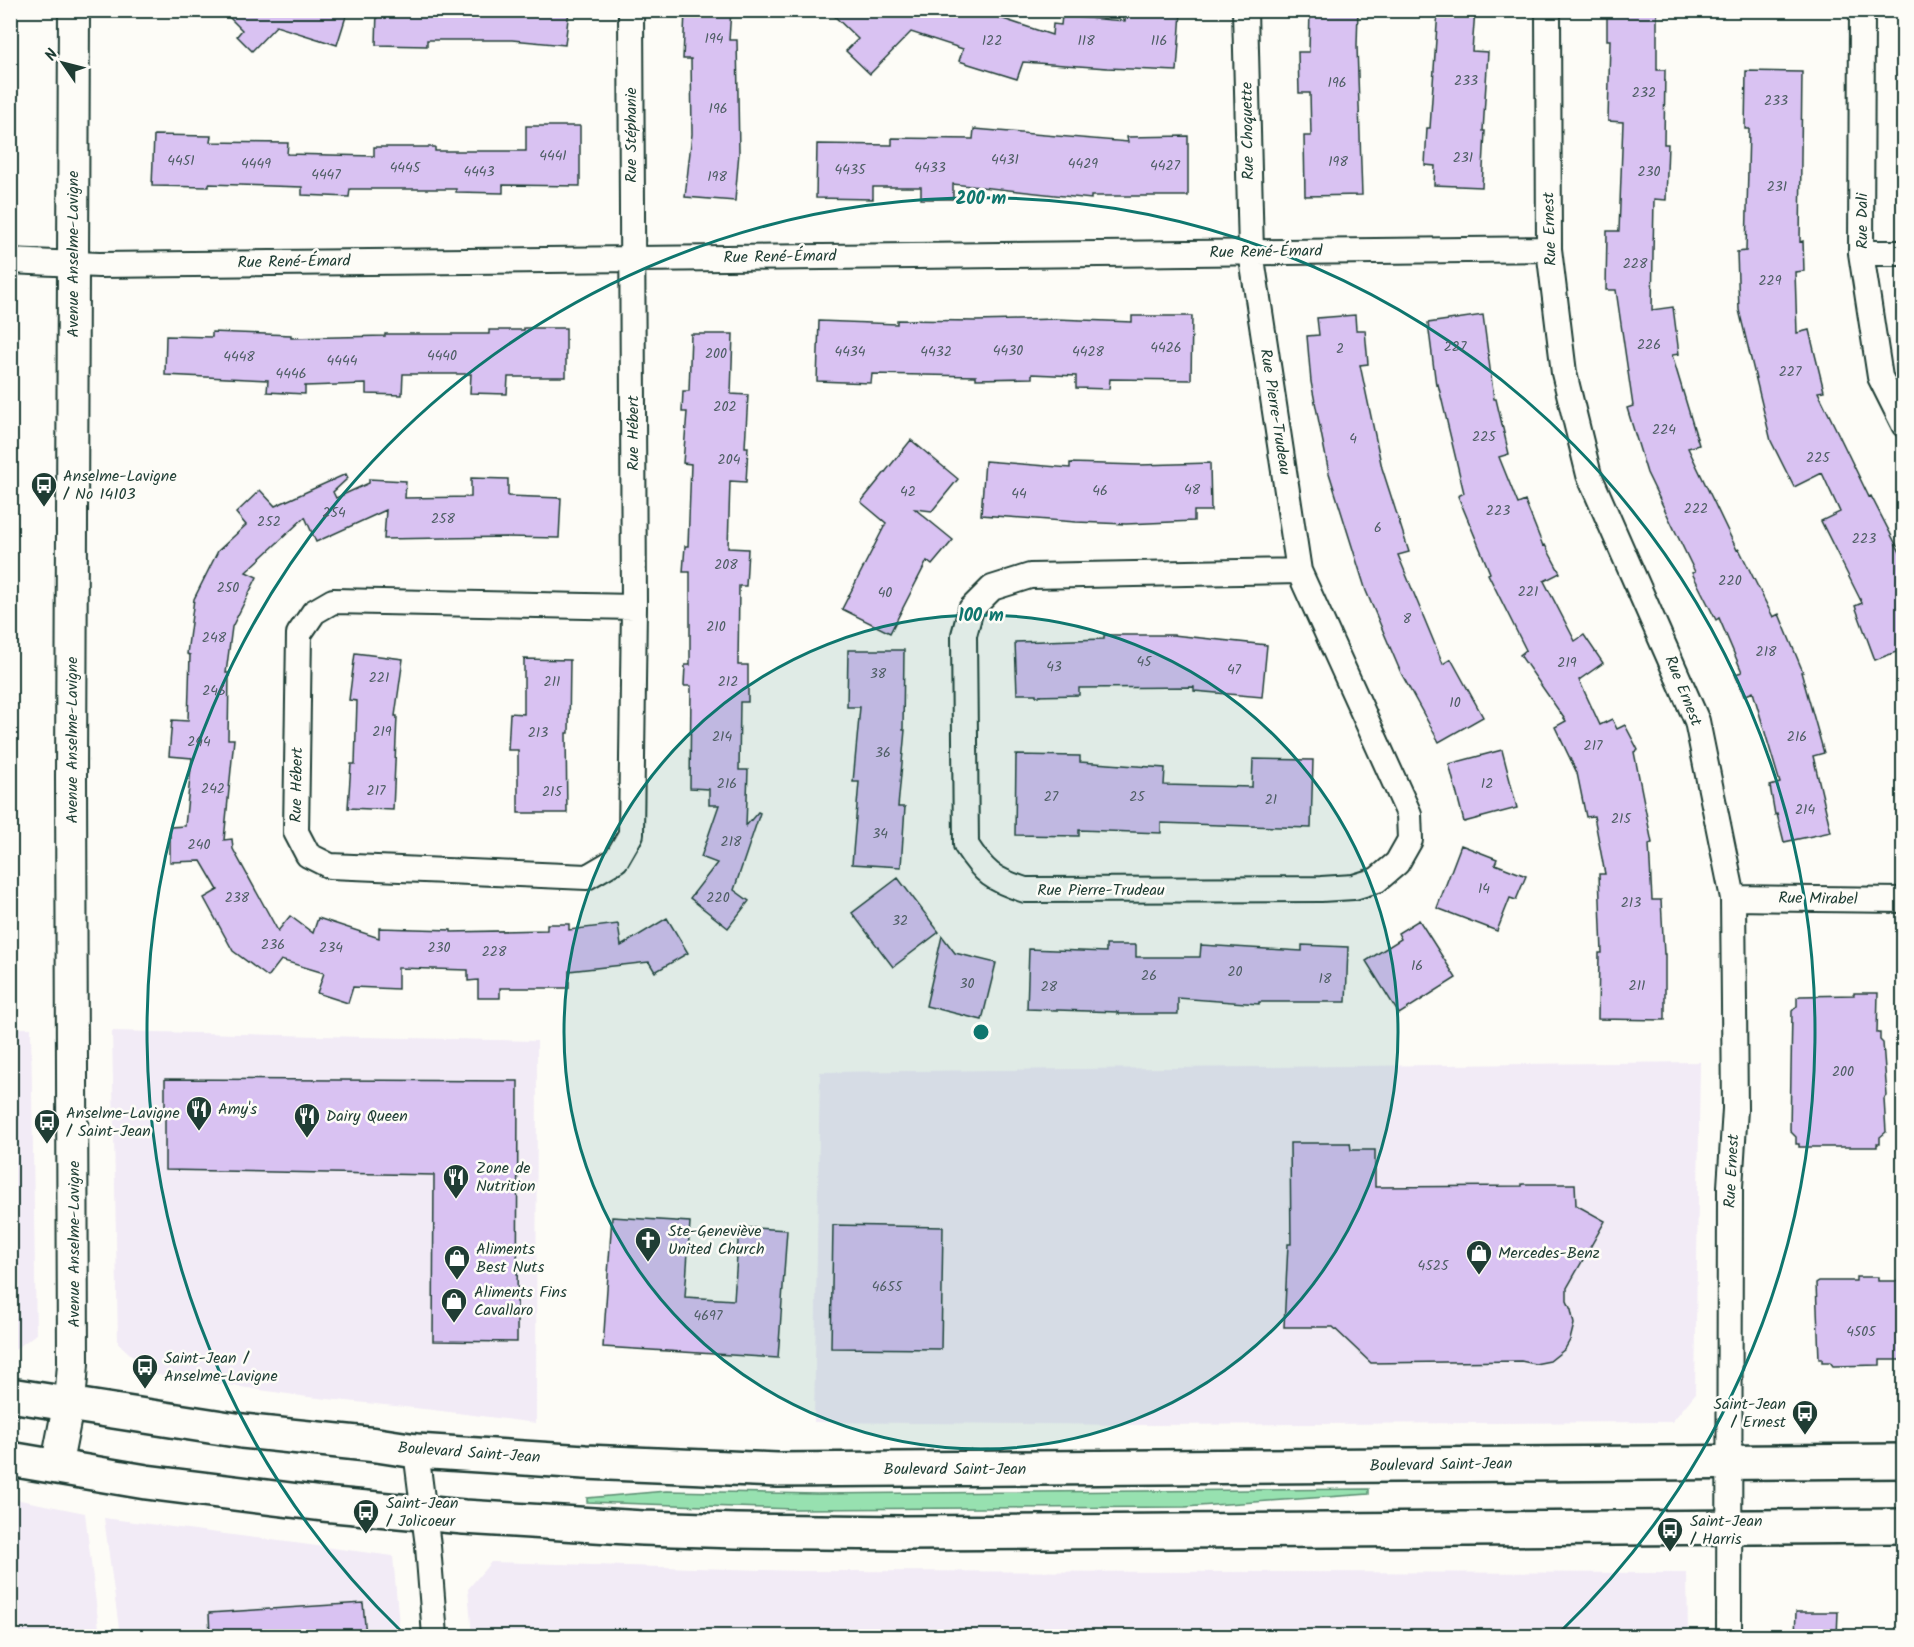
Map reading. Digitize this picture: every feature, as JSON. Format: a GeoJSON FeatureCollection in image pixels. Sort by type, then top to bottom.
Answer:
{"type":"FeatureCollection","features":[{"type":"Feature","properties":{"kind":"main road","name":"Boulevard Saint-Jean"},"geometry":{"type":"LineString","coordinates":[[10,1395],[242,1431],[416,1451],[585,1462],[777,1470],[1904,1461]]}},
{"type":"Feature","properties":{"kind":"main road"},"geometry":{"type":"LineString","coordinates":[[10,1459],[146,1482],[425,1514],[643,1528],[814,1533],[1904,1526]]}},
{"type":"Feature","properties":{"kind":"street","name":"Avenue Anselme-Lavigne"},"geometry":{"type":"LineString","coordinates":[[56,1468],[73,1363],[71,768],[74,10]]}},
{"type":"Feature","properties":{"kind":"street","name":"Rue Stéphanie"},"geometry":{"type":"LineString","coordinates":[[631,10],[632,259]]}},
{"type":"Feature","properties":{"kind":"street","name":"Rue Choquette"},"geometry":{"type":"LineString","coordinates":[[1245,10],[1251,252]]}},
{"type":"Feature","properties":{"kind":"street","name":"Rue Ernest"},"geometry":{"type":"LineString","coordinates":[[1548,10],[1549,249],[1564,373],[1589,475],[1697,722],[1734,898],[1735,1109],[1730,1186],[1729,1636]]}},
{"type":"Feature","properties":{"kind":"street","name":"Rue Dali"},"geometry":{"type":"LineString","coordinates":[[1862,10],[1861,253],[1880,378],[1904,425]]}},
{"type":"Feature","properties":{"kind":"street","name":"Rue René-Émard"},"geometry":{"type":"LineString","coordinates":[[10,261],[74,265],[1549,249]]}},
{"type":"Feature","properties":{"kind":"street","name":"Rue Pierre-Trudeau"},"geometry":{"type":"LineString","coordinates":[[1251,252],[1299,571],[1409,814],[1410,840],[1397,862],[1377,880],[1354,887],[1025,890],[1002,883],[980,867],[966,844],[964,635],[970,609],[992,588],[1030,576],[1299,571]]}},
{"type":"Feature","properties":{"kind":"street"},"geometry":{"type":"LineString","coordinates":[[1861,253],[1904,253]]}},
{"type":"Feature","properties":{"kind":"street","name":"Rue Hébert"},"geometry":{"type":"LineString","coordinates":[[632,259],[634,607],[631,834],[616,860],[587,877],[330,866],[308,855],[296,832],[299,634],[314,612],[333,601],[634,607]]}},
{"type":"Feature","properties":{"kind":"street","name":"Rue Mirabel"},"geometry":{"type":"LineString","coordinates":[[1734,898],[1904,900]]}},
{"type":"Feature","properties":{"kind":"street"},"geometry":{"type":"LineString","coordinates":[[416,1451],[425,1514],[435,1636]]}},
{"type":"Feature","properties":{"kind":"shaded area"},"geometry":{"type":"Polygon","coordinates":[[[11,1028],[31,1028],[36,1334],[12,1352],[11,1028]]]}},
{"type":"Feature","properties":{"kind":"shaded area"},"geometry":{"type":"Polygon","coordinates":[[[112,1031],[537,1041],[536,1423],[308,1397],[152,1374],[118,1343],[112,1031]]]}},
{"type":"Feature","properties":{"kind":"shaded area"},"geometry":{"type":"Polygon","coordinates":[[[1700,1062],[1695,1394],[1672,1422],[1140,1425],[814,1422],[820,1072],[1700,1062]]]}},
{"type":"Feature","properties":{"kind":"shaded area"},"geometry":{"type":"Polygon","coordinates":[[[10,1498],[85,1513],[100,1636],[11,1636],[10,1498]]]}},
{"type":"Feature","properties":{"kind":"shaded area"},"geometry":{"type":"Polygon","coordinates":[[[104,1518],[393,1556],[400,1636],[120,1636],[104,1518]]]}},
{"type":"Feature","properties":{"kind":"shaded area"},"geometry":{"type":"Polygon","coordinates":[[[491,1562],[801,1571],[1687,1573],[1688,1636],[472,1636],[468,1589],[491,1562]]]}},
{"type":"Feature","properties":{"kind":"green space"},"geometry":{"type":"Polygon","coordinates":[[[1369,1489],[1369,1494],[1185,1507],[795,1509],[587,1502],[587,1498],[666,1491],[817,1494],[1369,1489]]]}},
{"type":"Feature","properties":{"kind":"building"},"geometry":{"type":"Polygon","coordinates":[[[222,10],[348,10],[337,45],[276,26],[252,51],[237,36],[242,30],[222,10]]]}},
{"type":"Feature","properties":{"kind":"building"},"geometry":{"type":"Polygon","coordinates":[[[377,10],[569,10],[565,45],[512,40],[427,40],[427,46],[376,45],[377,10]]]}},
{"type":"Feature","properties":{"kind":"building"},"geometry":{"type":"Polygon","coordinates":[[[685,10],[731,10],[729,40],[737,40],[739,152],[735,201],[685,197],[692,134],[691,59],[683,59],[685,10]]]}},
{"type":"Feature","properties":{"kind":"building"},"geometry":{"type":"Polygon","coordinates":[[[828,10],[976,10],[1052,35],[1053,24],[1061,25],[1062,16],[1125,21],[1126,10],[1181,12],[1177,71],[1023,62],[1017,79],[959,61],[963,49],[911,32],[870,74],[846,51],[858,39],[828,10]]]}},
{"type":"Feature","properties":{"kind":"building"},"geometry":{"type":"Polygon","coordinates":[[[1310,10],[1358,10],[1362,195],[1305,196],[1304,136],[1311,136],[1310,93],[1299,93],[1298,52],[1309,52],[1310,10]]]}},
{"type":"Feature","properties":{"kind":"building"},"geometry":{"type":"Polygon","coordinates":[[[1438,10],[1475,10],[1472,51],[1488,52],[1482,187],[1434,185],[1435,166],[1425,165],[1427,128],[1430,128],[1438,10]]]}},
{"type":"Feature","properties":{"kind":"building"},"geometry":{"type":"Polygon","coordinates":[[[1607,10],[1657,10],[1657,70],[1665,70],[1664,144],[1668,144],[1666,200],[1654,199],[1652,310],[1673,307],[1679,354],[1672,355],[1699,445],[1688,448],[1737,550],[1739,549],[1773,617],[1779,614],[1803,672],[1801,672],[1824,753],[1813,756],[1831,832],[1784,842],[1777,814],[1775,815],[1770,786],[1780,783],[1753,692],[1744,696],[1735,674],[1742,672],[1719,618],[1716,620],[1692,573],[1695,572],[1647,473],[1627,408],[1633,406],[1616,290],[1606,290],[1607,231],[1619,231],[1623,122],[1608,121],[1610,40],[1607,40],[1607,10]]]}},
{"type":"Feature","properties":{"kind":"building"},"geometry":{"type":"Polygon","coordinates":[[[1746,71],[1802,72],[1800,242],[1803,241],[1804,271],[1795,272],[1797,333],[1809,330],[1824,391],[1818,392],[1869,497],[1871,496],[1904,560],[1904,649],[1875,660],[1855,606],[1862,603],[1821,521],[1840,512],[1822,473],[1794,487],[1771,441],[1739,310],[1737,252],[1746,251],[1749,129],[1745,129],[1746,71]]]}},
{"type":"Feature","properties":{"kind":"building"},"geometry":{"type":"Polygon","coordinates":[[[526,126],[580,126],[580,186],[503,185],[503,193],[456,192],[456,189],[350,189],[349,197],[302,195],[302,187],[209,184],[209,187],[152,186],[154,135],[211,136],[210,142],[288,143],[287,154],[374,156],[374,147],[435,147],[435,151],[526,151],[526,126]]]}},
{"type":"Feature","properties":{"kind":"building"},"geometry":{"type":"Polygon","coordinates":[[[974,129],[1128,142],[1127,137],[1188,136],[1188,196],[1091,196],[1091,199],[953,184],[953,199],[921,199],[921,187],[873,187],[873,199],[816,198],[817,144],[892,145],[892,138],[973,139],[974,129]]]}},
{"type":"Feature","properties":{"kind":"building"},"geometry":{"type":"Polygon","coordinates":[[[1355,315],[1356,330],[1365,330],[1368,364],[1360,365],[1382,468],[1409,552],[1398,555],[1443,664],[1451,659],[1483,717],[1439,742],[1401,673],[1366,591],[1329,473],[1311,382],[1307,336],[1319,335],[1317,318],[1355,315]]]}},
{"type":"Feature","properties":{"kind":"building"},"geometry":{"type":"Polygon","coordinates":[[[1483,315],[1494,399],[1496,399],[1509,454],[1499,457],[1518,504],[1525,501],[1543,546],[1545,545],[1560,573],[1544,581],[1575,641],[1584,635],[1603,663],[1579,680],[1600,725],[1612,719],[1617,729],[1625,725],[1638,750],[1634,752],[1652,843],[1649,844],[1652,900],[1661,900],[1665,954],[1665,1020],[1598,1019],[1599,953],[1602,953],[1599,874],[1605,874],[1594,816],[1586,817],[1577,773],[1555,727],[1566,721],[1520,655],[1526,650],[1488,574],[1490,573],[1458,496],[1464,493],[1438,384],[1436,385],[1428,323],[1483,315]]]}},
{"type":"Feature","properties":{"kind":"building"},"geometry":{"type":"Polygon","coordinates":[[[1132,316],[1192,316],[1191,380],[1110,379],[1109,389],[1076,388],[1076,376],[1032,374],[1032,378],[976,379],[976,376],[872,374],[871,383],[817,381],[819,321],[897,324],[897,320],[1056,319],[1132,322],[1132,316]]]}},
{"type":"Feature","properties":{"kind":"building"},"geometry":{"type":"Polygon","coordinates":[[[524,328],[566,328],[566,377],[508,377],[507,394],[470,393],[471,374],[403,374],[402,395],[366,394],[366,384],[305,386],[305,394],[267,392],[268,380],[165,375],[166,336],[212,337],[212,332],[291,335],[291,338],[385,336],[385,334],[489,334],[489,330],[524,330],[524,328]]]}},
{"type":"Feature","properties":{"kind":"building"},"geometry":{"type":"Polygon","coordinates":[[[691,334],[733,334],[731,394],[748,395],[745,447],[748,447],[746,482],[730,481],[728,548],[748,549],[746,586],[739,586],[738,665],[748,665],[748,702],[740,702],[739,770],[748,770],[746,826],[758,812],[760,813],[734,890],[749,901],[728,928],[690,898],[717,863],[701,857],[719,805],[709,805],[709,789],[690,788],[691,686],[684,686],[685,665],[690,665],[690,572],[683,572],[685,546],[688,546],[691,464],[683,463],[687,412],[682,412],[683,391],[689,391],[691,334]]]}},
{"type":"Feature","properties":{"kind":"building"},"geometry":{"type":"Polygon","coordinates":[[[911,440],[958,479],[932,511],[915,509],[953,540],[932,565],[927,561],[890,633],[842,609],[886,523],[861,502],[911,440]]]}},
{"type":"Feature","properties":{"kind":"building"},"geometry":{"type":"Polygon","coordinates":[[[985,461],[1070,468],[1070,463],[1140,465],[1210,463],[1211,511],[1194,511],[1194,521],[1126,524],[981,515],[985,461]]]}},
{"type":"Feature","properties":{"kind":"building"},"geometry":{"type":"Polygon","coordinates":[[[346,474],[348,478],[333,492],[336,498],[369,483],[369,479],[406,481],[405,498],[471,497],[471,478],[508,479],[508,496],[561,498],[559,538],[384,539],[386,510],[316,542],[305,517],[246,572],[257,577],[232,627],[226,673],[229,673],[228,739],[234,739],[224,840],[232,839],[233,849],[278,931],[290,916],[313,933],[318,918],[379,938],[379,928],[451,930],[451,932],[547,930],[547,924],[569,924],[569,930],[618,924],[621,946],[667,918],[688,953],[655,972],[649,962],[569,971],[569,988],[500,988],[500,998],[478,998],[478,980],[468,981],[468,970],[398,968],[398,989],[353,987],[348,1003],[317,993],[324,973],[281,960],[268,977],[233,951],[204,898],[218,890],[201,861],[170,862],[170,827],[185,826],[192,758],[169,756],[172,720],[188,721],[190,655],[187,654],[194,599],[218,551],[246,525],[236,513],[260,490],[275,506],[346,474]]]}},
{"type":"Feature","properties":{"kind":"building"},"geometry":{"type":"Polygon","coordinates":[[[1104,635],[1173,635],[1267,645],[1262,697],[1194,691],[1194,687],[1079,688],[1079,695],[1017,694],[1015,642],[1104,639],[1104,635]]]}},
{"type":"Feature","properties":{"kind":"building"},"geometry":{"type":"Polygon","coordinates":[[[848,650],[904,650],[903,730],[905,730],[898,807],[905,807],[901,867],[852,864],[859,782],[853,782],[860,707],[847,707],[848,650]]]}},
{"type":"Feature","properties":{"kind":"building"},"geometry":{"type":"Polygon","coordinates":[[[355,653],[403,659],[395,716],[397,716],[393,810],[348,808],[351,764],[355,764],[357,701],[349,700],[355,653]]]}},
{"type":"Feature","properties":{"kind":"building"},"geometry":{"type":"Polygon","coordinates":[[[524,659],[570,660],[569,733],[566,733],[567,813],[518,813],[518,750],[508,750],[510,713],[524,714],[524,659]]]}},
{"type":"Feature","properties":{"kind":"building"},"geometry":{"type":"Polygon","coordinates":[[[1502,750],[1517,808],[1464,822],[1449,764],[1502,750]]]}},
{"type":"Feature","properties":{"kind":"building"},"geometry":{"type":"Polygon","coordinates":[[[1016,755],[1080,756],[1080,762],[1165,768],[1164,785],[1252,787],[1253,759],[1313,760],[1311,828],[1161,823],[1161,833],[1079,830],[1079,836],[1015,835],[1016,755]]]}},
{"type":"Feature","properties":{"kind":"building"},"geometry":{"type":"Polygon","coordinates":[[[1461,845],[1497,859],[1495,864],[1526,876],[1516,900],[1510,898],[1497,931],[1437,908],[1461,845]]]}},
{"type":"Feature","properties":{"kind":"building"},"geometry":{"type":"Polygon","coordinates":[[[898,878],[939,932],[893,967],[852,913],[898,878]]]}},
{"type":"Feature","properties":{"kind":"building"},"geometry":{"type":"Polygon","coordinates":[[[1419,920],[1456,978],[1399,1014],[1366,961],[1401,939],[1398,933],[1419,920]]]}},
{"type":"Feature","properties":{"kind":"building"},"geometry":{"type":"Polygon","coordinates":[[[942,936],[955,953],[996,963],[982,1020],[926,1006],[942,936]]]}},
{"type":"Feature","properties":{"kind":"building"},"geometry":{"type":"Polygon","coordinates":[[[1106,945],[1136,945],[1136,957],[1200,957],[1201,945],[1302,951],[1302,945],[1348,947],[1346,1002],[1259,1002],[1259,1004],[1178,998],[1178,1014],[1118,1014],[1118,1012],[1027,1009],[1029,949],[1106,952],[1106,945]]]}},
{"type":"Feature","properties":{"kind":"building"},"geometry":{"type":"Polygon","coordinates":[[[1854,993],[1878,993],[1877,1033],[1880,1033],[1880,1040],[1883,1043],[1887,1096],[1884,1099],[1886,1132],[1880,1137],[1880,1144],[1877,1144],[1877,1147],[1799,1147],[1799,1144],[1796,1144],[1796,1137],[1790,1131],[1792,1011],[1797,1006],[1797,998],[1800,996],[1854,995],[1854,993]]]}},
{"type":"Feature","properties":{"kind":"building"},"geometry":{"type":"Polygon","coordinates":[[[165,1079],[518,1081],[517,1342],[433,1341],[434,1175],[165,1170],[165,1079]]]}},
{"type":"Feature","properties":{"kind":"building"},"geometry":{"type":"Polygon","coordinates":[[[1290,1143],[1350,1143],[1351,1150],[1375,1150],[1375,1187],[1575,1184],[1576,1205],[1605,1221],[1567,1288],[1567,1301],[1574,1324],[1565,1349],[1550,1361],[1535,1364],[1521,1361],[1371,1363],[1333,1327],[1284,1327],[1288,1244],[1291,1244],[1290,1143]]]}},
{"type":"Feature","properties":{"kind":"building","name":"Ste-Geneviève United Church"},"geometry":{"type":"Polygon","coordinates":[[[612,1217],[690,1222],[685,1297],[734,1300],[739,1227],[787,1230],[778,1358],[603,1347],[612,1217]]]}},
{"type":"Feature","properties":{"kind":"building"},"geometry":{"type":"Polygon","coordinates":[[[833,1225],[943,1227],[941,1349],[831,1348],[833,1225]]]}},
{"type":"Feature","properties":{"kind":"building"},"geometry":{"type":"Polygon","coordinates":[[[1856,1277],[1878,1277],[1878,1281],[1904,1281],[1904,1360],[1880,1360],[1880,1365],[1833,1366],[1830,1362],[1822,1362],[1822,1359],[1819,1359],[1816,1283],[1819,1281],[1856,1281],[1856,1277]]]}},
{"type":"Feature","properties":{"kind":"building"},"geometry":{"type":"Polygon","coordinates":[[[363,1603],[366,1636],[210,1636],[209,1613],[363,1603]]]}},
{"type":"Feature","properties":{"kind":"building"},"geometry":{"type":"Polygon","coordinates":[[[1796,1612],[1838,1612],[1837,1636],[1795,1636],[1796,1612]]]}},
{"type":"Feature","properties":{"kind":"place","name":"Anselme-Lavigne / No 14103"},"geometry":{"type":"Point","coordinates":[44,508]}},
{"type":"Feature","properties":{"kind":"place","name":"Amy's"},"geometry":{"type":"Point","coordinates":[199,1132]}},
{"type":"Feature","properties":{"kind":"place","name":"Dairy Queen"},"geometry":{"type":"Point","coordinates":[307,1139]}},
{"type":"Feature","properties":{"kind":"place","name":"Anselme-Lavigne / Saint-Jean"},"geometry":{"type":"Point","coordinates":[47,1145]}},
{"type":"Feature","properties":{"kind":"place","name":"Zone de Nutrition"},"geometry":{"type":"Point","coordinates":[456,1200]}},
{"type":"Feature","properties":{"kind":"place","name":"Ste-Geneviève United Church"},"geometry":{"type":"Point","coordinates":[648,1263]}},
{"type":"Feature","properties":{"kind":"place","name":"Mercedes-Benz"},"geometry":{"type":"Point","coordinates":[1479,1276]}},
{"type":"Feature","properties":{"kind":"place","name":"Aliments Best Nuts"},"geometry":{"type":"Point","coordinates":[457,1281]}},
{"type":"Feature","properties":{"kind":"place","name":"Aliments Fins Cavallaro"},"geometry":{"type":"Point","coordinates":[454,1324]}},
{"type":"Feature","properties":{"kind":"place","name":"Saint-Jean / Anselme-Lavigne"},"geometry":{"type":"Point","coordinates":[145,1390]}},
{"type":"Feature","properties":{"kind":"place","name":"Saint-Jean / Ernest"},"geometry":{"type":"Point","coordinates":[1805,1436]}},
{"type":"Feature","properties":{"kind":"place","name":"Saint-Jean / Jolicoeur"},"geometry":{"type":"Point","coordinates":[366,1535]}},
{"type":"Feature","properties":{"kind":"place","name":"Saint-Jean / Harris"},"geometry":{"type":"Point","coordinates":[1670,1553]}}]}
